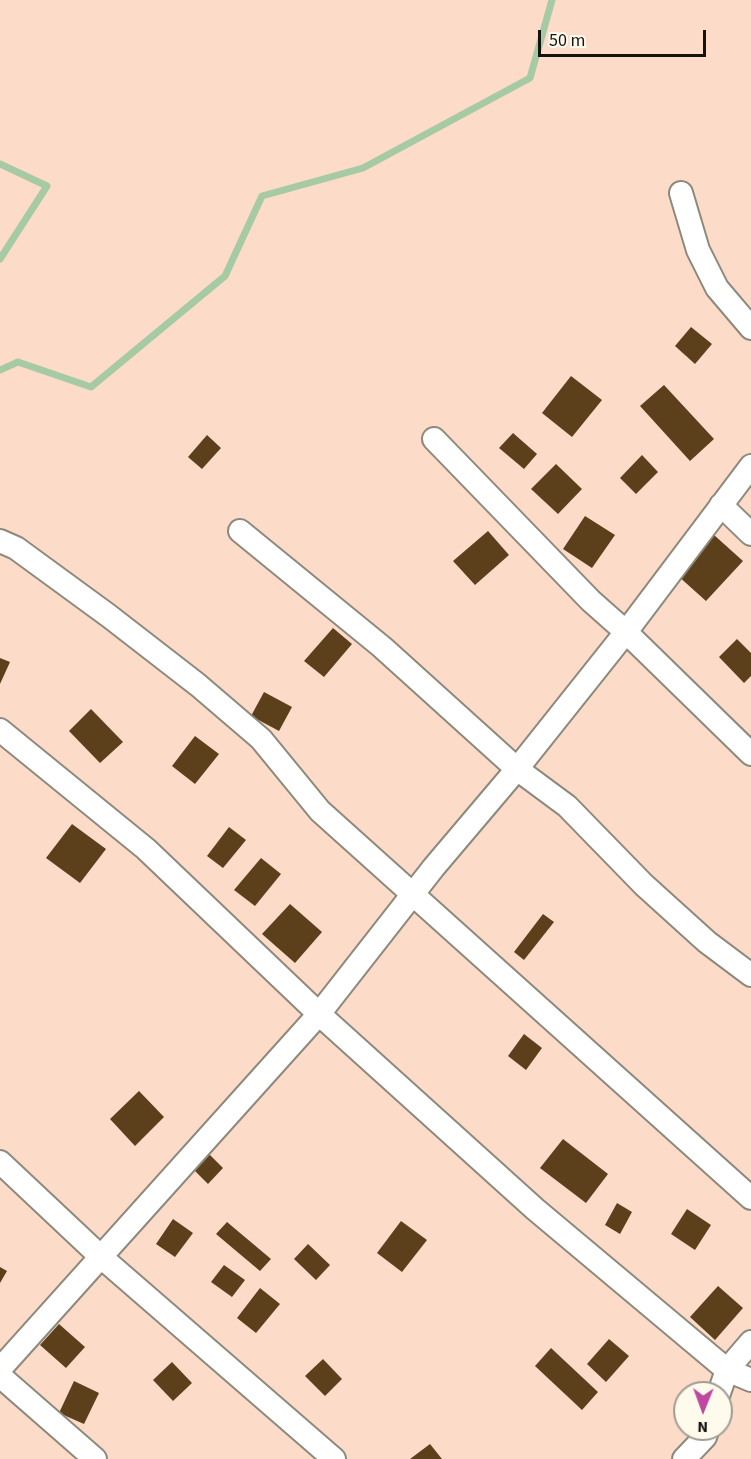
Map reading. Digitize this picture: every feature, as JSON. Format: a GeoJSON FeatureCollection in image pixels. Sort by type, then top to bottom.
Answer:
{"type":"FeatureCollection","features":[{"type":"Feature","properties":{"kind":"street"},"geometry":{"type":"LineString","coordinates":[[681,193],[698,250],[717,288],[751,328]]}},
{"type":"Feature","properties":{"kind":"street"},"geometry":{"type":"LineString","coordinates":[[434,439],[591,601],[751,754]]}},
{"type":"Feature","properties":{"kind":"street"},"geometry":{"type":"LineString","coordinates":[[0,1369],[319,1014],[412,894],[517,769],[626,632],[751,466]]}},
{"type":"Feature","properties":{"kind":"street"},"geometry":{"type":"LineString","coordinates":[[721,505],[751,534]]}},
{"type":"Feature","properties":{"kind":"street"},"geometry":{"type":"LineString","coordinates":[[240,531],[382,647],[517,769],[567,806],[644,885],[707,942],[751,975]]}},
{"type":"Feature","properties":{"kind":"street"},"geometry":{"type":"LineString","coordinates":[[0,541],[16,548],[109,616],[261,739],[320,811],[751,1198]]}},
{"type":"Feature","properties":{"kind":"street"},"geometry":{"type":"LineString","coordinates":[[0,730],[146,849],[319,1014],[535,1209],[727,1370],[751,1380]]}},
{"type":"Feature","properties":{"kind":"street"},"geometry":{"type":"LineString","coordinates":[[0,1161],[100,1256],[334,1459]]}},
{"type":"Feature","properties":{"kind":"street"},"geometry":{"type":"LineString","coordinates":[[723,1381],[727,1370],[751,1342]]}},
{"type":"Feature","properties":{"kind":"street"},"geometry":{"type":"LineString","coordinates":[[0,1376],[95,1459]]}},
{"type":"Feature","properties":{"kind":"street"},"geometry":{"type":"LineString","coordinates":[[684,1459],[701,1441]]}},
{"type":"Feature","properties":{"kind":"shaded area"},"geometry":{"type":"Polygon","coordinates":[[[0,0],[751,0],[751,1459],[0,1459],[0,0]]]}},
{"type":"Feature","properties":{"kind":"building"},"geometry":{"type":"Polygon","coordinates":[[[691,327],[712,344],[695,364],[675,346],[691,327]]]}},
{"type":"Feature","properties":{"kind":"building"},"geometry":{"type":"Polygon","coordinates":[[[571,376],[602,400],[572,437],[542,413],[571,376]]]}},
{"type":"Feature","properties":{"kind":"building"},"geometry":{"type":"Polygon","coordinates":[[[664,385],[714,439],[690,461],[640,406],[664,385]]]}},
{"type":"Feature","properties":{"kind":"building"},"geometry":{"type":"Polygon","coordinates":[[[513,433],[537,454],[524,469],[499,448],[513,433]]]}},
{"type":"Feature","properties":{"kind":"building"},"geometry":{"type":"Polygon","coordinates":[[[207,435],[221,448],[202,469],[188,457],[207,435]]]}},
{"type":"Feature","properties":{"kind":"building"},"geometry":{"type":"Polygon","coordinates":[[[642,455],[658,472],[636,494],[620,478],[642,455]]]}},
{"type":"Feature","properties":{"kind":"building"},"geometry":{"type":"Polygon","coordinates":[[[556,464],[582,489],[558,514],[531,489],[556,464]]]}},
{"type":"Feature","properties":{"kind":"building"},"geometry":{"type":"Polygon","coordinates":[[[585,516],[615,535],[592,568],[563,549],[585,516]]]}},
{"type":"Feature","properties":{"kind":"building"},"geometry":{"type":"Polygon","coordinates":[[[488,531],[509,555],[475,585],[453,561],[488,531]]]}},
{"type":"Feature","properties":{"kind":"building"},"geometry":{"type":"Polygon","coordinates":[[[714,535],[743,561],[706,601],[677,575],[714,535]]]}},
{"type":"Feature","properties":{"kind":"building"},"geometry":{"type":"Polygon","coordinates":[[[333,628],[352,644],[324,677],[304,661],[333,628]]]}},
{"type":"Feature","properties":{"kind":"building"},"geometry":{"type":"Polygon","coordinates":[[[737,639],[751,653],[751,676],[744,683],[719,657],[737,639]]]}},
{"type":"Feature","properties":{"kind":"building"},"geometry":{"type":"Polygon","coordinates":[[[0,658],[10,662],[0,684],[0,658]]]}},
{"type":"Feature","properties":{"kind":"building"},"geometry":{"type":"Polygon","coordinates":[[[264,692],[292,707],[279,731],[251,716],[264,692]]]}},
{"type":"Feature","properties":{"kind":"building"},"geometry":{"type":"Polygon","coordinates":[[[91,709],[123,742],[100,763],[69,731],[91,709]]]}},
{"type":"Feature","properties":{"kind":"building"},"geometry":{"type":"Polygon","coordinates":[[[195,736],[219,754],[195,784],[172,766],[195,736]]]}},
{"type":"Feature","properties":{"kind":"building"},"geometry":{"type":"Polygon","coordinates":[[[72,824],[106,849],[80,883],[46,858],[72,824]]]}},
{"type":"Feature","properties":{"kind":"building"},"geometry":{"type":"Polygon","coordinates":[[[229,827],[246,840],[223,868],[207,856],[229,827]]]}},
{"type":"Feature","properties":{"kind":"building"},"geometry":{"type":"Polygon","coordinates":[[[261,858],[281,874],[255,906],[234,890],[261,858]]]}},
{"type":"Feature","properties":{"kind":"building"},"geometry":{"type":"Polygon","coordinates":[[[290,904],[322,932],[295,963],[262,934],[290,904]]]}},
{"type":"Feature","properties":{"kind":"building"},"geometry":{"type":"Polygon","coordinates":[[[543,914],[554,922],[524,960],[514,952],[543,914]]]}},
{"type":"Feature","properties":{"kind":"building"},"geometry":{"type":"Polygon","coordinates":[[[524,1034],[542,1048],[526,1070],[508,1056],[524,1034]]]}},
{"type":"Feature","properties":{"kind":"building"},"geometry":{"type":"Polygon","coordinates":[[[139,1091],[164,1117],[135,1146],[110,1119],[139,1091]]]}},
{"type":"Feature","properties":{"kind":"building"},"geometry":{"type":"Polygon","coordinates":[[[563,1139],[608,1174],[586,1203],[540,1168],[563,1139]]]}},
{"type":"Feature","properties":{"kind":"building"},"geometry":{"type":"Polygon","coordinates":[[[207,1152],[223,1168],[208,1184],[192,1168],[207,1152]]]}},
{"type":"Feature","properties":{"kind":"building"},"geometry":{"type":"Polygon","coordinates":[[[617,1203],[632,1212],[620,1234],[605,1225],[617,1203]]]}},
{"type":"Feature","properties":{"kind":"building"},"geometry":{"type":"Polygon","coordinates":[[[687,1209],[711,1225],[695,1250],[671,1234],[687,1209]]]}},
{"type":"Feature","properties":{"kind":"building"},"geometry":{"type":"Polygon","coordinates":[[[173,1219],[193,1233],[175,1257],[156,1244],[173,1219]]]}},
{"type":"Feature","properties":{"kind":"building"},"geometry":{"type":"Polygon","coordinates":[[[401,1221],[427,1240],[402,1272],[377,1253],[401,1221]]]}},
{"type":"Feature","properties":{"kind":"building"},"geometry":{"type":"Polygon","coordinates":[[[227,1222],[271,1259],[260,1271],[216,1234],[227,1222]]]}},
{"type":"Feature","properties":{"kind":"building"},"geometry":{"type":"Polygon","coordinates":[[[308,1244],[330,1265],[316,1280],[294,1259],[308,1244]]]}},
{"type":"Feature","properties":{"kind":"building"},"geometry":{"type":"Polygon","coordinates":[[[224,1265],[245,1280],[232,1297],[211,1282],[224,1265]]]}},
{"type":"Feature","properties":{"kind":"building"},"geometry":{"type":"Polygon","coordinates":[[[0,1267],[7,1271],[0,1283],[0,1267]]]}},
{"type":"Feature","properties":{"kind":"building"},"geometry":{"type":"Polygon","coordinates":[[[718,1286],[743,1308],[715,1340],[690,1317],[718,1286]]]}},
{"type":"Feature","properties":{"kind":"building"},"geometry":{"type":"Polygon","coordinates":[[[260,1288],[280,1304],[256,1333],[237,1318],[260,1288]]]}},
{"type":"Feature","properties":{"kind":"building"},"geometry":{"type":"Polygon","coordinates":[[[59,1324],[85,1347],[66,1368],[40,1345],[59,1324]]]}},
{"type":"Feature","properties":{"kind":"building"},"geometry":{"type":"Polygon","coordinates":[[[609,1339],[629,1356],[606,1382],[587,1364],[609,1339]]]}},
{"type":"Feature","properties":{"kind":"building"},"geometry":{"type":"Polygon","coordinates":[[[551,1348],[598,1392],[582,1410],[535,1366],[551,1348]]]}},
{"type":"Feature","properties":{"kind":"building"},"geometry":{"type":"Polygon","coordinates":[[[323,1359],[342,1379],[325,1396],[305,1376],[323,1359]]]}},
{"type":"Feature","properties":{"kind":"building"},"geometry":{"type":"Polygon","coordinates":[[[172,1362],[192,1383],[173,1401],[153,1380],[172,1362]]]}},
{"type":"Feature","properties":{"kind":"building"},"geometry":{"type":"Polygon","coordinates":[[[74,1381],[99,1393],[84,1424],[59,1413],[74,1381]]]}},
{"type":"Feature","properties":{"kind":"building"},"geometry":{"type":"Polygon","coordinates":[[[430,1444],[442,1459],[410,1459],[430,1444]]]}},
{"type":"Feature","properties":{"kind":"waterway"},"geometry":{"type":"LineString","coordinates":[[0,370],[18,362],[91,387],[225,276],[262,196],[363,168],[530,78],[552,0]]}},
{"type":"Feature","properties":{"kind":"waterway"},"geometry":{"type":"LineString","coordinates":[[0,164],[47,186],[0,259]]}}]}
